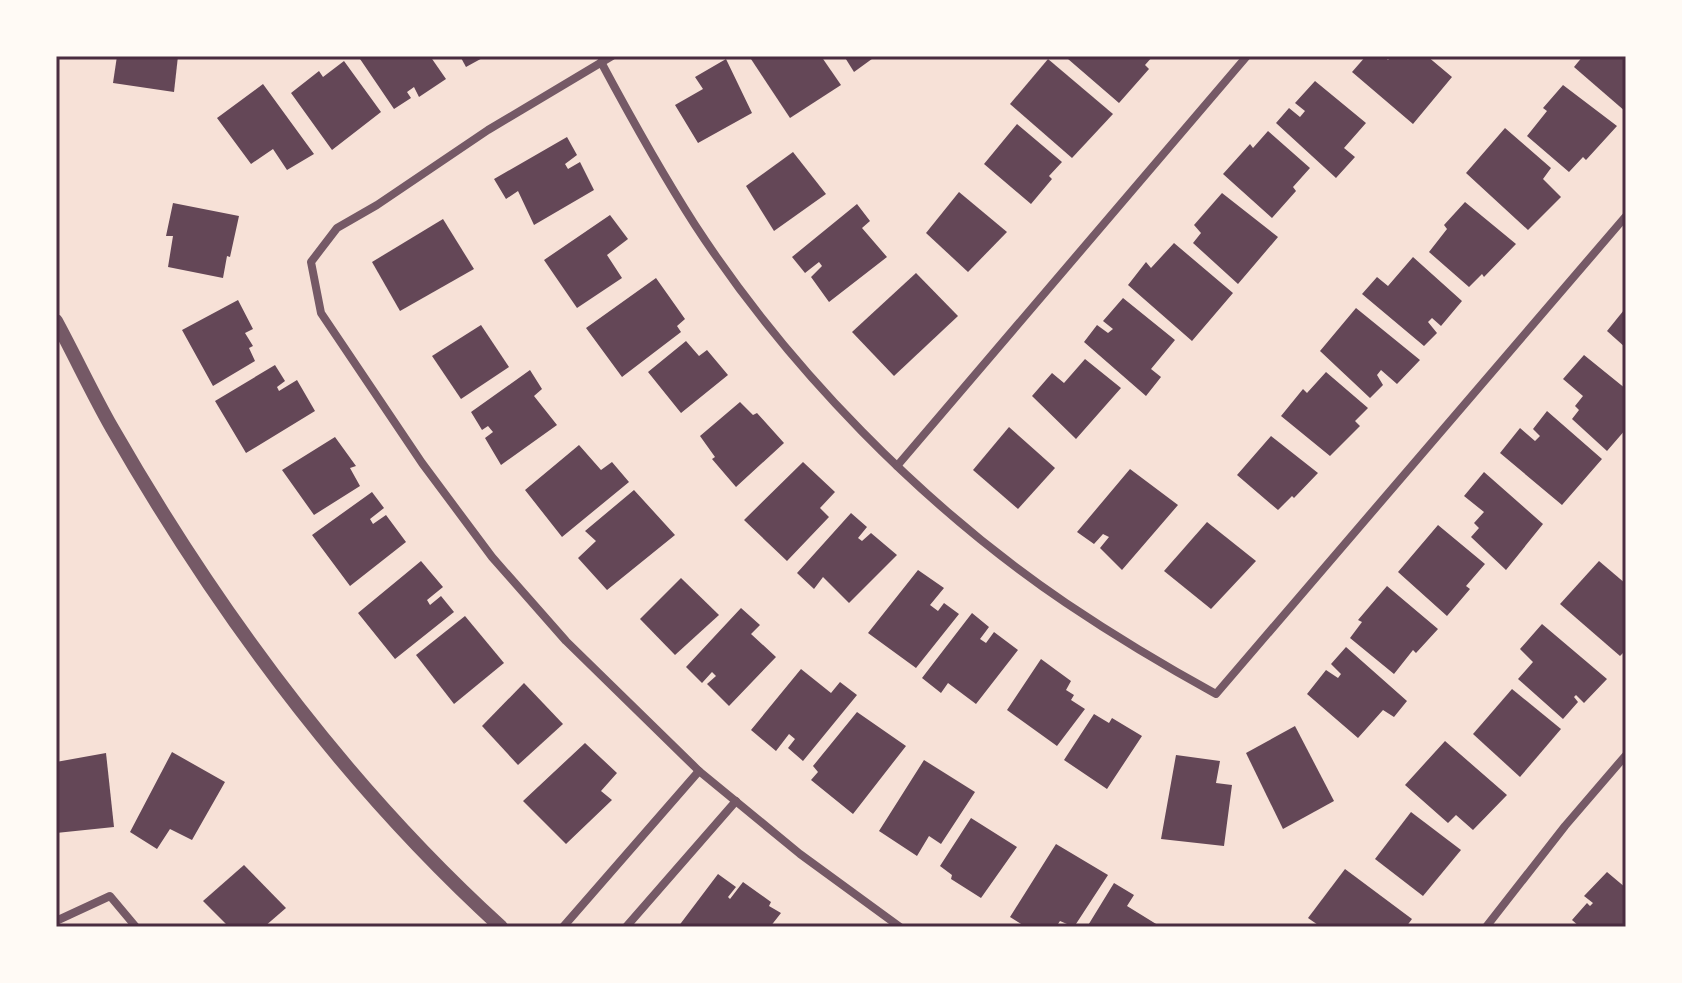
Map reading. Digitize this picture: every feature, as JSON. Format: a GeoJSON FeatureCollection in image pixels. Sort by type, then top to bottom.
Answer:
{"type":"FeatureCollection","features":[{"type":"Feature","properties":{"kind":"street"},"geometry":{"type":"LineString","coordinates":[[612,56],[488,130],[377,205],[337,228],[311,262],[321,313],[422,463],[492,557],[566,641],[699,771],[800,854],[900,927]]}},
{"type":"Feature","properties":{"kind":"street"},"geometry":{"type":"LineString","coordinates":[[897,466],[1247,56]]}},
{"type":"Feature","properties":{"kind":"street"},"geometry":{"type":"LineString","coordinates":[[601,62],[646,147],[697,227],[754,307],[820,386],[897,466],[984,541],[1064,602],[1150,657],[1216,694],[1626,216]]}},
{"type":"Feature","properties":{"kind":"street"},"geometry":{"type":"LineString","coordinates":[[56,321],[111,426],[165,517],[245,634],[377,804],[451,882],[501,927]]}},
{"type":"Feature","properties":{"kind":"street"},"geometry":{"type":"LineString","coordinates":[[1486,927],[1565,826],[1626,755]]}},
{"type":"Feature","properties":{"kind":"street"},"geometry":{"type":"LineString","coordinates":[[563,927],[699,771]]}},
{"type":"Feature","properties":{"kind":"street"},"geometry":{"type":"LineString","coordinates":[[626,927],[736,801]]}},
{"type":"Feature","properties":{"kind":"street"},"geometry":{"type":"LineString","coordinates":[[56,921],[110,896],[136,927]]}},
{"type":"Feature","properties":{"kind":"building"},"geometry":{"type":"Polygon","coordinates":[[[117,56],[178,56],[174,92],[113,83],[117,56]]]}},
{"type":"Feature","properties":{"kind":"building"},"geometry":{"type":"Polygon","coordinates":[[[358,56],[430,56],[446,79],[419,97],[414,87],[407,92],[411,98],[394,109],[358,56]]]}},
{"type":"Feature","properties":{"kind":"building"},"geometry":{"type":"Polygon","coordinates":[[[460,56],[486,56],[466,67],[460,56]]]}},
{"type":"Feature","properties":{"kind":"building"},"geometry":{"type":"Polygon","coordinates":[[[749,56],[821,56],[841,85],[790,118],[749,56]]]}},
{"type":"Feature","properties":{"kind":"building"},"geometry":{"type":"Polygon","coordinates":[[[844,56],[876,56],[854,72],[844,56]]]}},
{"type":"Feature","properties":{"kind":"building"},"geometry":{"type":"Polygon","coordinates":[[[1071,56],[1153,56],[1145,65],[1149,69],[1119,103],[1068,59],[1071,56]]]}},
{"type":"Feature","properties":{"kind":"building"},"geometry":{"type":"Polygon","coordinates":[[[1366,56],[1383,56],[1388,60],[1392,56],[1427,56],[1452,77],[1413,124],[1352,72],[1366,56]]]}},
{"type":"Feature","properties":{"kind":"building"},"geometry":{"type":"Polygon","coordinates":[[[1583,56],[1626,56],[1626,112],[1574,67],[1583,56]]]}},
{"type":"Feature","properties":{"kind":"building"},"geometry":{"type":"Polygon","coordinates":[[[726,59],[752,113],[698,143],[675,105],[703,89],[695,77],[726,59]]]}},
{"type":"Feature","properties":{"kind":"building"},"geometry":{"type":"Polygon","coordinates":[[[1048,59],[1113,114],[1072,158],[1010,104],[1048,59]]]}},
{"type":"Feature","properties":{"kind":"building"},"geometry":{"type":"Polygon","coordinates":[[[344,61],[381,112],[332,150],[291,93],[319,71],[323,77],[344,61]]]}},
{"type":"Feature","properties":{"kind":"building"},"geometry":{"type":"Polygon","coordinates":[[[1315,81],[1366,123],[1344,148],[1355,157],[1336,178],[1276,123],[1289,108],[1300,117],[1305,111],[1295,103],[1315,81]]]}},
{"type":"Feature","properties":{"kind":"building"},"geometry":{"type":"Polygon","coordinates":[[[263,84],[314,154],[287,170],[273,149],[251,164],[217,118],[263,84]]]}},
{"type":"Feature","properties":{"kind":"building"},"geometry":{"type":"Polygon","coordinates":[[[1563,85],[1617,126],[1586,160],[1583,157],[1569,172],[1527,136],[1547,111],[1543,108],[1563,85]]]}},
{"type":"Feature","properties":{"kind":"building"},"geometry":{"type":"Polygon","coordinates":[[[1017,124],[1062,162],[1031,204],[984,164],[1017,124]]]}},
{"type":"Feature","properties":{"kind":"building"},"geometry":{"type":"Polygon","coordinates":[[[1505,128],[1551,168],[1543,179],[1561,197],[1528,230],[1466,173],[1505,128]]]}},
{"type":"Feature","properties":{"kind":"building"},"geometry":{"type":"Polygon","coordinates":[[[1268,131],[1310,168],[1293,187],[1296,191],[1272,218],[1223,174],[1250,144],[1253,148],[1268,131]]]}},
{"type":"Feature","properties":{"kind":"building"},"geometry":{"type":"Polygon","coordinates":[[[567,137],[577,155],[565,164],[568,169],[580,162],[594,190],[534,225],[518,191],[506,199],[494,179],[567,137]]]}},
{"type":"Feature","properties":{"kind":"building"},"geometry":{"type":"Polygon","coordinates":[[[793,152],[826,194],[774,231],[746,186],[793,152]]]}},
{"type":"Feature","properties":{"kind":"building"},"geometry":{"type":"Polygon","coordinates":[[[959,192],[1007,232],[968,272],[926,233],[959,192]]]}},
{"type":"Feature","properties":{"kind":"building"},"geometry":{"type":"Polygon","coordinates":[[[1222,193],[1278,237],[1238,284],[1193,243],[1201,233],[1194,225],[1222,193]]]}},
{"type":"Feature","properties":{"kind":"building"},"geometry":{"type":"Polygon","coordinates":[[[1465,202],[1516,244],[1484,277],[1482,274],[1469,287],[1429,252],[1447,229],[1444,225],[1465,202]]]}},
{"type":"Feature","properties":{"kind":"building"},"geometry":{"type":"Polygon","coordinates":[[[173,203],[239,216],[223,278],[168,267],[173,236],[166,236],[173,203]]]}},
{"type":"Feature","properties":{"kind":"building"},"geometry":{"type":"Polygon","coordinates":[[[857,204],[870,221],[862,228],[887,257],[829,302],[811,277],[822,266],[819,262],[805,273],[792,257],[857,204]]]}},
{"type":"Feature","properties":{"kind":"building"},"geometry":{"type":"Polygon","coordinates":[[[610,215],[628,239],[607,255],[622,278],[577,308],[544,260],[610,215]]]}},
{"type":"Feature","properties":{"kind":"building"},"geometry":{"type":"Polygon","coordinates":[[[443,219],[474,269],[400,311],[372,262],[443,219]]]}},
{"type":"Feature","properties":{"kind":"building"},"geometry":{"type":"Polygon","coordinates":[[[1174,243],[1233,293],[1192,341],[1128,285],[1146,262],[1151,268],[1174,243]]]}},
{"type":"Feature","properties":{"kind":"building"},"geometry":{"type":"Polygon","coordinates":[[[1413,257],[1462,301],[1441,326],[1432,318],[1428,322],[1437,333],[1424,346],[1362,294],[1377,277],[1388,286],[1413,257]]]}},
{"type":"Feature","properties":{"kind":"building"},"geometry":{"type":"Polygon","coordinates":[[[916,273],[958,316],[894,376],[852,332],[916,273]]]}},
{"type":"Feature","properties":{"kind":"building"},"geometry":{"type":"Polygon","coordinates":[[[656,278],[685,319],[677,326],[681,332],[622,377],[586,328],[656,278]]]}},
{"type":"Feature","properties":{"kind":"building"},"geometry":{"type":"Polygon","coordinates":[[[1123,298],[1175,340],[1151,369],[1161,377],[1146,396],[1084,342],[1097,325],[1108,333],[1113,329],[1103,321],[1123,298]]]}},
{"type":"Feature","properties":{"kind":"building"},"geometry":{"type":"Polygon","coordinates":[[[238,300],[253,329],[245,333],[253,346],[249,348],[255,361],[213,386],[182,330],[238,300]]]}},
{"type":"Feature","properties":{"kind":"building"},"geometry":{"type":"Polygon","coordinates":[[[1356,308],[1420,360],[1397,384],[1381,370],[1377,375],[1383,385],[1370,398],[1320,351],[1356,308]]]}},
{"type":"Feature","properties":{"kind":"building"},"geometry":{"type":"Polygon","coordinates":[[[1624,310],[1626,312],[1626,348],[1607,331],[1624,310]]]}},
{"type":"Feature","properties":{"kind":"building"},"geometry":{"type":"Polygon","coordinates":[[[481,325],[509,367],[461,399],[432,356],[481,325]]]}},
{"type":"Feature","properties":{"kind":"building"},"geometry":{"type":"Polygon","coordinates":[[[686,341],[699,356],[707,350],[728,375],[681,413],[648,372],[686,341]]]}},
{"type":"Feature","properties":{"kind":"building"},"geometry":{"type":"Polygon","coordinates":[[[1584,355],[1626,389],[1626,429],[1607,451],[1572,419],[1579,410],[1575,406],[1583,396],[1563,379],[1584,355]]]}},
{"type":"Feature","properties":{"kind":"building"},"geometry":{"type":"Polygon","coordinates":[[[1085,359],[1121,388],[1076,439],[1032,396],[1052,373],[1064,383],[1085,359]]]}},
{"type":"Feature","properties":{"kind":"building"},"geometry":{"type":"Polygon","coordinates":[[[275,365],[285,381],[277,387],[279,391],[297,380],[315,411],[246,453],[215,401],[275,365]]]}},
{"type":"Feature","properties":{"kind":"building"},"geometry":{"type":"Polygon","coordinates":[[[530,370],[542,389],[534,396],[557,425],[501,465],[485,438],[493,432],[488,426],[482,430],[471,412],[530,370]]]}},
{"type":"Feature","properties":{"kind":"building"},"geometry":{"type":"Polygon","coordinates":[[[1326,372],[1368,408],[1355,421],[1360,426],[1330,456],[1281,416],[1303,389],[1307,393],[1326,372]]]}},
{"type":"Feature","properties":{"kind":"building"},"geometry":{"type":"Polygon","coordinates":[[[740,402],[753,415],[757,413],[784,443],[736,487],[712,459],[715,457],[700,436],[740,402]]]}},
{"type":"Feature","properties":{"kind":"building"},"geometry":{"type":"Polygon","coordinates":[[[1547,411],[1602,459],[1562,505],[1500,453],[1520,428],[1535,441],[1540,436],[1533,429],[1547,411]]]}},
{"type":"Feature","properties":{"kind":"building"},"geometry":{"type":"Polygon","coordinates":[[[1009,427],[1055,468],[1018,509],[973,470],[1009,427]]]}},
{"type":"Feature","properties":{"kind":"building"},"geometry":{"type":"Polygon","coordinates":[[[1271,436],[1318,473],[1278,510],[1237,475],[1271,436]]]}},
{"type":"Feature","properties":{"kind":"building"},"geometry":{"type":"Polygon","coordinates":[[[335,437],[356,466],[350,468],[360,486],[314,515],[282,470],[335,437]]]}},
{"type":"Feature","properties":{"kind":"building"},"geometry":{"type":"Polygon","coordinates":[[[579,445],[601,470],[612,462],[629,482],[562,537],[525,490],[579,445]]]}},
{"type":"Feature","properties":{"kind":"building"},"geometry":{"type":"Polygon","coordinates":[[[803,462],[835,492],[820,508],[829,517],[787,561],[744,520],[803,462]]]}},
{"type":"Feature","properties":{"kind":"building"},"geometry":{"type":"Polygon","coordinates":[[[1130,469],[1178,505],[1122,570],[1100,548],[1109,537],[1103,534],[1094,544],[1077,532],[1130,469]]]}},
{"type":"Feature","properties":{"kind":"building"},"geometry":{"type":"Polygon","coordinates":[[[1484,472],[1543,524],[1506,570],[1471,537],[1479,528],[1474,523],[1484,512],[1464,496],[1484,472]]]}},
{"type":"Feature","properties":{"kind":"building"},"geometry":{"type":"Polygon","coordinates":[[[634,490],[675,535],[607,590],[578,558],[596,541],[585,531],[634,490]]]}},
{"type":"Feature","properties":{"kind":"building"},"geometry":{"type":"Polygon","coordinates":[[[372,492],[384,508],[370,519],[373,524],[386,515],[406,542],[350,586],[312,535],[372,492]]]}},
{"type":"Feature","properties":{"kind":"building"},"geometry":{"type":"Polygon","coordinates":[[[851,513],[867,527],[858,538],[862,541],[871,533],[897,555],[849,603],[823,577],[814,589],[797,573],[851,513]]]}},
{"type":"Feature","properties":{"kind":"building"},"geometry":{"type":"Polygon","coordinates":[[[1207,522],[1256,561],[1211,609],[1164,571],[1207,522]]]}},
{"type":"Feature","properties":{"kind":"building"},"geometry":{"type":"Polygon","coordinates":[[[1438,525],[1485,564],[1466,586],[1470,589],[1447,616],[1398,572],[1438,525]]]}},
{"type":"Feature","properties":{"kind":"building"},"geometry":{"type":"Polygon","coordinates":[[[421,561],[443,587],[427,600],[430,605],[441,596],[454,612],[395,659],[358,613],[421,561]]]}},
{"type":"Feature","properties":{"kind":"building"},"geometry":{"type":"Polygon","coordinates":[[[1599,561],[1626,584],[1626,650],[1620,656],[1560,604],[1599,561]]]}},
{"type":"Feature","properties":{"kind":"building"},"geometry":{"type":"Polygon","coordinates":[[[918,570],[944,588],[930,605],[938,611],[944,603],[959,614],[916,668],[868,633],[918,570]]]}},
{"type":"Feature","properties":{"kind":"building"},"geometry":{"type":"Polygon","coordinates":[[[681,578],[719,615],[675,655],[640,619],[681,578]]]}},
{"type":"Feature","properties":{"kind":"building"},"geometry":{"type":"Polygon","coordinates":[[[1387,586],[1438,629],[1416,653],[1413,650],[1394,674],[1350,638],[1362,622],[1358,620],[1387,586]]]}},
{"type":"Feature","properties":{"kind":"building"},"geometry":{"type":"Polygon","coordinates":[[[741,608],[760,625],[751,634],[776,657],[729,706],[707,684],[716,676],[712,672],[702,683],[686,667],[741,608]]]}},
{"type":"Feature","properties":{"kind":"building"},"geometry":{"type":"Polygon","coordinates":[[[972,613],[989,627],[980,639],[986,643],[994,632],[1018,650],[976,704],[948,683],[941,693],[922,678],[972,613]]]}},
{"type":"Feature","properties":{"kind":"building"},"geometry":{"type":"Polygon","coordinates":[[[465,616],[504,663],[454,704],[416,655],[465,616]]]}},
{"type":"Feature","properties":{"kind":"building"},"geometry":{"type":"Polygon","coordinates":[[[1542,624],[1607,679],[1584,703],[1576,695],[1574,697],[1578,702],[1563,719],[1518,679],[1533,662],[1520,649],[1542,624]]]}},
{"type":"Feature","properties":{"kind":"building"},"geometry":{"type":"Polygon","coordinates":[[[1346,647],[1407,701],[1394,717],[1383,710],[1358,738],[1307,694],[1326,670],[1338,678],[1341,674],[1331,664],[1346,647]]]}},
{"type":"Feature","properties":{"kind":"building"},"geometry":{"type":"Polygon","coordinates":[[[1041,659],[1071,681],[1066,690],[1074,695],[1071,700],[1085,709],[1057,746],[1007,710],[1041,659]]]}},
{"type":"Feature","properties":{"kind":"building"},"geometry":{"type":"Polygon","coordinates":[[[801,669],[831,693],[840,682],[857,695],[803,761],[788,748],[795,739],[789,734],[776,751],[751,730],[801,669]]]}},
{"type":"Feature","properties":{"kind":"building"},"geometry":{"type":"Polygon","coordinates":[[[524,683],[563,724],[518,765],[482,726],[524,683]]]}},
{"type":"Feature","properties":{"kind":"building"},"geometry":{"type":"Polygon","coordinates":[[[1512,689],[1561,729],[1520,777],[1473,734],[1512,689]]]}},
{"type":"Feature","properties":{"kind":"building"},"geometry":{"type":"Polygon","coordinates":[[[857,712],[906,746],[853,814],[811,780],[818,772],[813,766],[857,712]]]}},
{"type":"Feature","properties":{"kind":"building"},"geometry":{"type":"Polygon","coordinates":[[[1094,714],[1109,723],[1112,718],[1142,736],[1107,789],[1064,760],[1094,714]]]}},
{"type":"Feature","properties":{"kind":"building"},"geometry":{"type":"Polygon","coordinates":[[[1295,726],[1334,801],[1283,829],[1246,753],[1295,726]]]}},
{"type":"Feature","properties":{"kind":"building"},"geometry":{"type":"Polygon","coordinates":[[[1445,741],[1507,795],[1473,830],[1456,815],[1448,823],[1405,785],[1445,741]]]}},
{"type":"Feature","properties":{"kind":"building"},"geometry":{"type":"Polygon","coordinates":[[[585,743],[617,773],[601,791],[612,800],[566,844],[523,801],[585,743]]]}},
{"type":"Feature","properties":{"kind":"building"},"geometry":{"type":"Polygon","coordinates":[[[172,752],[225,782],[192,840],[170,829],[157,849],[130,832],[172,752]]]}},
{"type":"Feature","properties":{"kind":"building"},"geometry":{"type":"Polygon","coordinates":[[[106,753],[114,827],[56,833],[56,762],[106,753]]]}},
{"type":"Feature","properties":{"kind":"building"},"geometry":{"type":"Polygon","coordinates":[[[1176,755],[1220,761],[1216,783],[1232,785],[1224,846],[1161,839],[1176,755]]]}},
{"type":"Feature","properties":{"kind":"building"},"geometry":{"type":"Polygon","coordinates":[[[924,760],[975,792],[941,844],[929,836],[917,856],[879,831],[924,760]]]}},
{"type":"Feature","properties":{"kind":"building"},"geometry":{"type":"Polygon","coordinates":[[[1411,812],[1461,850],[1423,896],[1375,859],[1411,812]]]}},
{"type":"Feature","properties":{"kind":"building"},"geometry":{"type":"Polygon","coordinates":[[[971,818],[1017,847],[981,898],[951,879],[952,875],[940,866],[971,818]]]}},
{"type":"Feature","properties":{"kind":"building"},"geometry":{"type":"Polygon","coordinates":[[[1056,844],[1108,875],[1074,927],[1060,921],[1056,927],[1026,927],[1010,917],[1056,844]]]}},
{"type":"Feature","properties":{"kind":"building"},"geometry":{"type":"Polygon","coordinates":[[[244,865],[286,908],[264,927],[229,927],[203,901],[244,865]]]}},
{"type":"Feature","properties":{"kind":"building"},"geometry":{"type":"Polygon","coordinates":[[[1345,869],[1412,919],[1406,927],[1321,927],[1308,918],[1345,869]]]}},
{"type":"Feature","properties":{"kind":"building"},"geometry":{"type":"Polygon","coordinates":[[[1607,872],[1626,888],[1626,927],[1580,927],[1572,920],[1587,903],[1590,906],[1593,903],[1584,896],[1607,872]]]}},
{"type":"Feature","properties":{"kind":"building"},"geometry":{"type":"Polygon","coordinates":[[[718,874],[736,887],[728,897],[730,899],[743,882],[771,902],[769,906],[781,913],[770,927],[678,927],[718,874]]]}},
{"type":"Feature","properties":{"kind":"building"},"geometry":{"type":"Polygon","coordinates":[[[1114,883],[1134,895],[1127,906],[1161,927],[1087,927],[1114,883]]]}}]}
